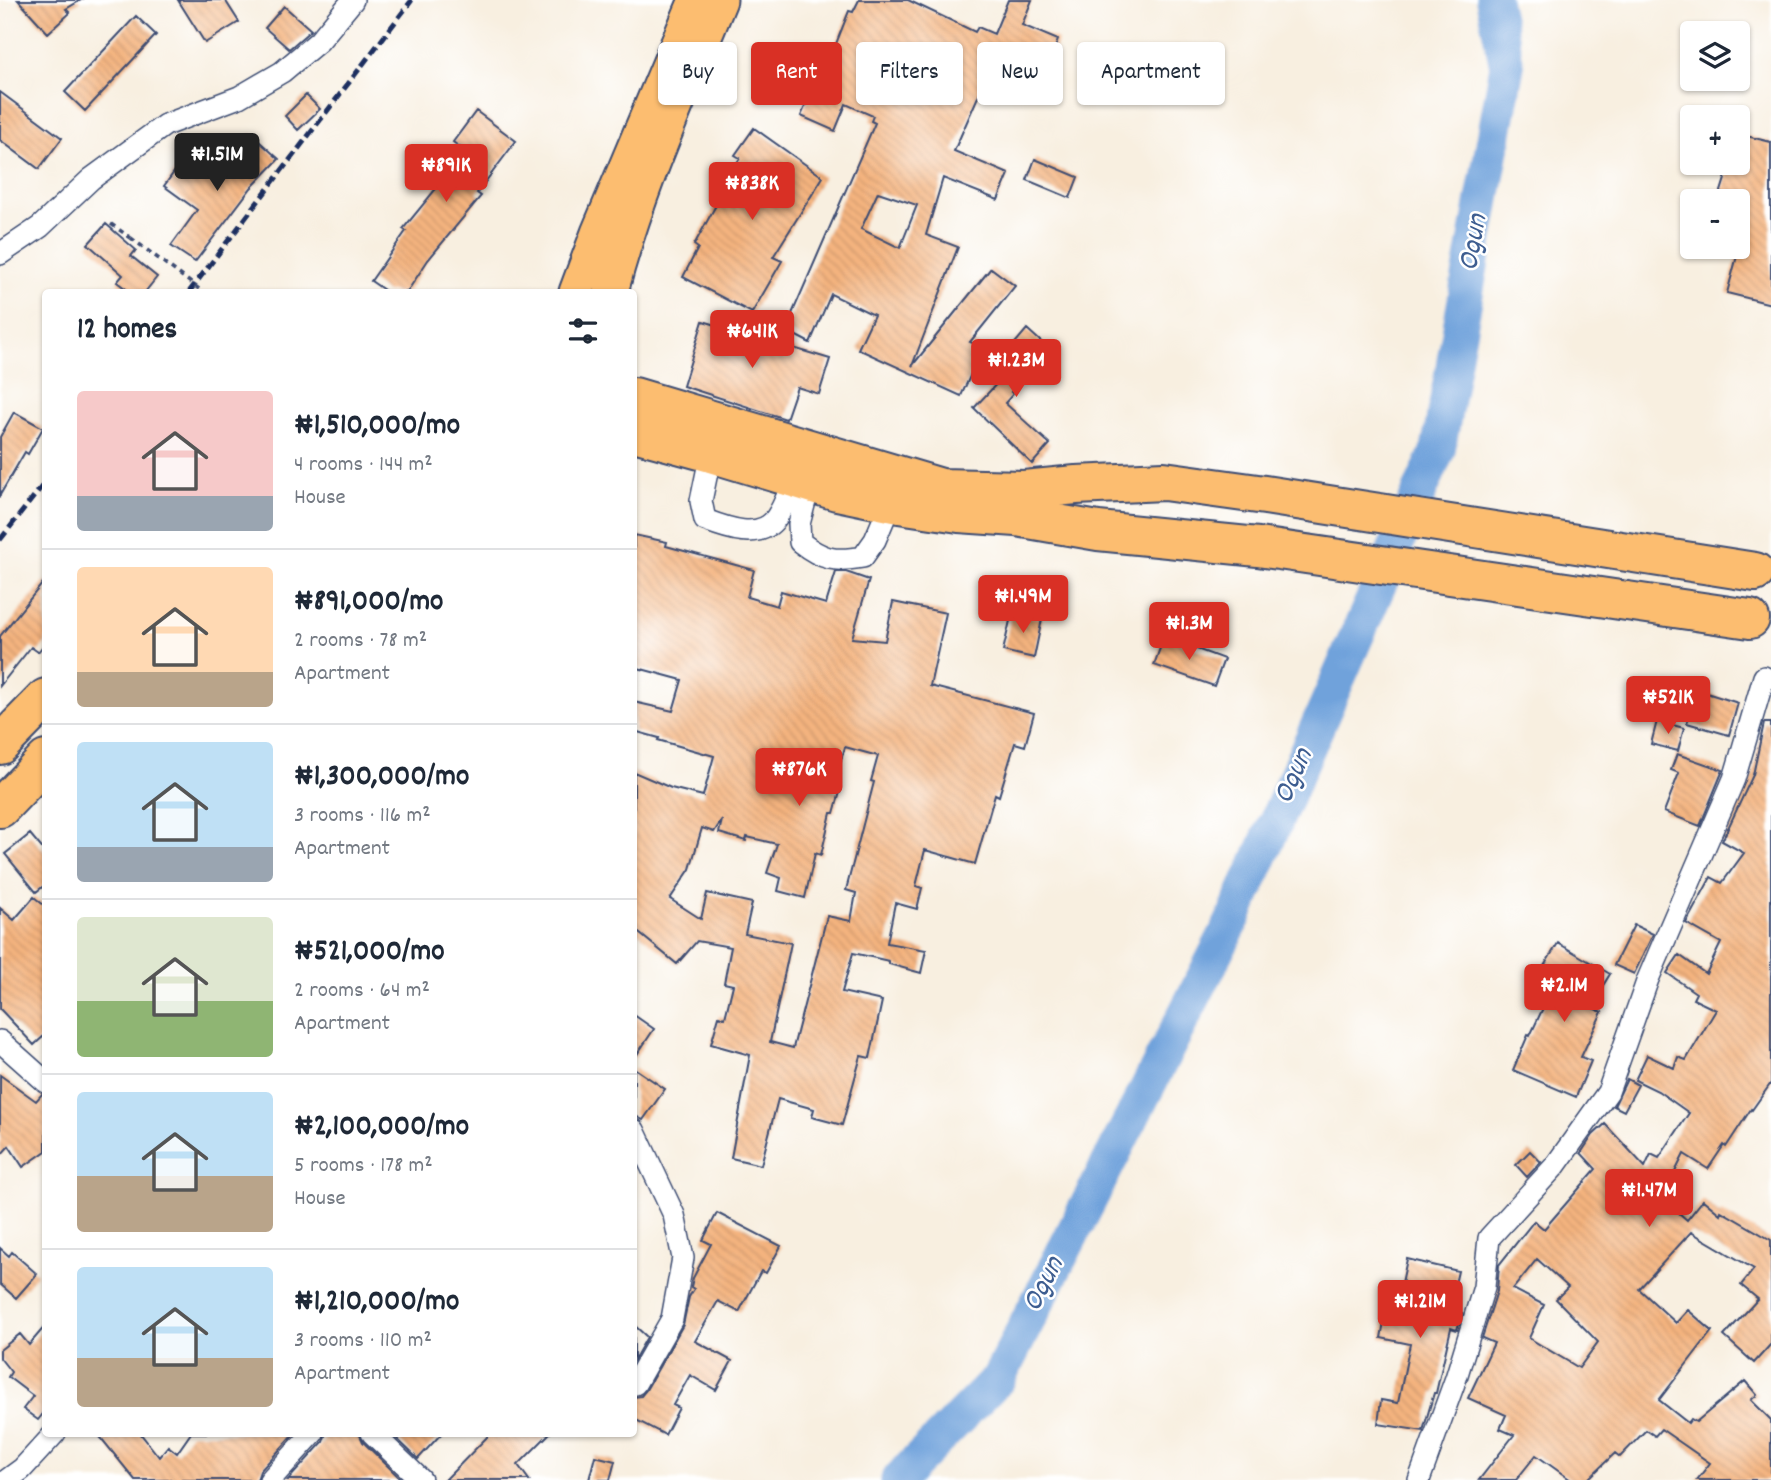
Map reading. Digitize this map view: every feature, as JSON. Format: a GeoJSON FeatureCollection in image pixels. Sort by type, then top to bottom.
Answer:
{"type":"FeatureCollection","features":[{"type":"Feature","properties":{"kind":"highway"},"geometry":{"type":"LineString","coordinates":[[637,398],[941,488],[1024,490],[1164,481],[1681,560],[1763,567]]}},
{"type":"Feature","properties":{"kind":"highway"},"geometry":{"type":"LineString","coordinates":[[637,433],[837,491],[891,502],[959,513],[1017,517],[1098,531],[1258,547],[1675,607],[1760,628]]}},
{"type":"Feature","properties":{"kind":"highway"},"geometry":{"type":"LineString","coordinates":[[1760,628],[1745,609],[1745,595],[1748,583],[1763,567]]}},
{"type":"Feature","properties":{"kind":"highway"},"geometry":{"type":"LineString","coordinates":[[0,746],[42,702]]}},
{"type":"Feature","properties":{"kind":"highway"},"geometry":{"type":"LineString","coordinates":[[0,808],[42,764]]}},
{"type":"Feature","properties":{"kind":"main road"},"geometry":{"type":"LineString","coordinates":[[577,289],[695,0]]}},
{"type":"Feature","properties":{"kind":"main road"},"geometry":{"type":"LineString","coordinates":[[612,289],[639,198],[720,0]]}},
{"type":"Feature","properties":{"kind":"street"},"geometry":{"type":"LineString","coordinates":[[0,254],[40,227],[91,179],[165,125],[239,97],[282,72],[319,41],[353,0]]}},
{"type":"Feature","properties":{"kind":"street"},"geometry":{"type":"LineString","coordinates":[[711,453],[701,501],[705,520],[730,529],[756,531],[775,520],[802,480]]}},
{"type":"Feature","properties":{"kind":"street"},"geometry":{"type":"LineString","coordinates":[[802,480],[800,542],[814,553],[840,561],[863,557],[875,540],[891,502]]}},
{"type":"Feature","properties":{"kind":"street"},"geometry":{"type":"LineString","coordinates":[[1419,1480],[1456,1378],[1484,1287],[1489,1238],[1555,1166],[1608,1092],[1648,979],[1734,779],[1764,677]]}},
{"type":"Feature","properties":{"kind":"street"},"geometry":{"type":"LineString","coordinates":[[0,1041],[42,1078]]}},
{"type":"Feature","properties":{"kind":"street"},"geometry":{"type":"LineString","coordinates":[[637,1136],[674,1215],[683,1258],[672,1319],[637,1380]]}},
{"type":"Feature","properties":{"kind":"street"},"geometry":{"type":"LineString","coordinates":[[7,1480],[22,1469],[51,1437]]}},
{"type":"Feature","properties":{"kind":"street"},"geometry":{"type":"LineString","coordinates":[[270,1480],[309,1437]]}},
{"type":"Feature","properties":{"kind":"street"},"geometry":{"type":"LineString","coordinates":[[376,1437],[421,1480]]}},
{"type":"Feature","properties":{"kind":"path"},"geometry":{"type":"LineString","coordinates":[[111,225],[199,289]]}},
{"type":"Feature","properties":{"kind":"building"},"geometry":{"type":"Polygon","coordinates":[[[18,0],[81,0],[66,9],[70,13],[48,33],[18,0]]]}},
{"type":"Feature","properties":{"kind":"building"},"geometry":{"type":"Polygon","coordinates":[[[178,0],[225,0],[239,22],[205,43],[178,0]]]}},
{"type":"Feature","properties":{"kind":"building"},"geometry":{"type":"Polygon","coordinates":[[[859,0],[908,0],[975,32],[978,27],[994,34],[1008,0],[1032,0],[1022,25],[1058,40],[977,42],[977,99],[954,151],[1009,174],[998,200],[943,178],[926,235],[958,247],[912,366],[991,268],[1015,286],[970,342],[983,348],[961,396],[858,349],[874,315],[831,294],[810,343],[785,330],[875,123],[871,121],[873,116],[846,104],[835,131],[801,116],[806,105],[842,105],[842,42],[837,42],[849,11],[853,12],[859,0]],[[878,192],[861,229],[900,248],[917,205],[878,192]]]}},
{"type":"Feature","properties":{"kind":"building"},"geometry":{"type":"Polygon","coordinates":[[[284,6],[311,30],[289,49],[265,28],[284,6]]]}},
{"type":"Feature","properties":{"kind":"building"},"geometry":{"type":"Polygon","coordinates":[[[136,16],[156,35],[85,111],[65,92],[136,16]]]}},
{"type":"Feature","properties":{"kind":"building"},"geometry":{"type":"Polygon","coordinates":[[[0,92],[62,138],[39,169],[0,140],[0,92]]]}},
{"type":"Feature","properties":{"kind":"building"},"geometry":{"type":"Polygon","coordinates":[[[306,95],[320,109],[298,130],[285,116],[306,95]]]}},
{"type":"Feature","properties":{"kind":"building"},"geometry":{"type":"Polygon","coordinates":[[[476,111],[516,141],[477,193],[481,196],[428,260],[409,289],[383,289],[371,281],[406,231],[403,229],[466,152],[453,142],[476,111]]]}},
{"type":"Feature","properties":{"kind":"building"},"geometry":{"type":"Polygon","coordinates":[[[754,128],[823,177],[773,257],[782,261],[752,313],[683,277],[698,248],[694,245],[726,187],[723,185],[740,158],[735,155],[754,128]]]}},
{"type":"Feature","properties":{"kind":"building"},"geometry":{"type":"Polygon","coordinates":[[[251,134],[279,159],[251,188],[195,262],[171,246],[197,210],[164,186],[185,157],[213,177],[251,134]]]}},
{"type":"Feature","properties":{"kind":"building"},"geometry":{"type":"Polygon","coordinates":[[[1750,137],[1771,142],[1771,304],[1727,293],[1736,259],[1750,259],[1750,189],[1722,189],[1726,175],[1750,175],[1750,137]]]}},
{"type":"Feature","properties":{"kind":"building"},"geometry":{"type":"Polygon","coordinates":[[[1035,159],[1078,177],[1070,198],[1027,180],[1035,159]]]}},
{"type":"Feature","properties":{"kind":"building"},"geometry":{"type":"Polygon","coordinates":[[[106,224],[136,250],[131,256],[157,277],[147,289],[126,289],[117,282],[123,275],[88,244],[106,224]]]}},
{"type":"Feature","properties":{"kind":"building"},"geometry":{"type":"Polygon","coordinates":[[[703,321],[830,359],[819,394],[797,387],[786,419],[683,386],[703,321]]]}},
{"type":"Feature","properties":{"kind":"building"},"geometry":{"type":"Polygon","coordinates":[[[1027,329],[1049,349],[1011,392],[1013,394],[1005,403],[1050,444],[1032,464],[974,408],[1015,364],[1005,355],[1027,329]]]}},
{"type":"Feature","properties":{"kind":"building"},"geometry":{"type":"Polygon","coordinates":[[[14,412],[42,427],[28,454],[25,452],[0,495],[0,437],[14,412]]]}},
{"type":"Feature","properties":{"kind":"building"},"geometry":{"type":"Polygon","coordinates":[[[637,536],[667,542],[666,546],[754,570],[747,597],[777,606],[781,591],[826,604],[836,572],[846,572],[869,580],[852,638],[885,641],[893,602],[946,613],[930,686],[1034,713],[1025,746],[1015,743],[999,796],[995,794],[975,864],[925,850],[916,886],[922,888],[917,909],[895,903],[887,943],[926,950],[921,973],[889,964],[889,961],[853,953],[842,992],[882,1001],[870,1058],[861,1056],[842,1125],[812,1117],[814,1109],[778,1099],[761,1165],[731,1158],[750,1055],[711,1044],[719,1016],[725,1018],[733,985],[724,983],[731,947],[697,941],[677,964],[637,931],[637,773],[671,788],[703,796],[714,756],[637,732],[637,703],[673,711],[682,680],[637,668],[637,536]],[[845,747],[832,790],[840,792],[834,813],[831,813],[821,855],[815,853],[805,898],[778,891],[781,878],[767,873],[777,844],[747,837],[746,841],[719,833],[722,820],[714,832],[702,828],[690,869],[670,899],[701,919],[707,893],[752,903],[745,934],[791,943],[770,1042],[793,1048],[827,916],[851,921],[856,893],[846,890],[874,782],[871,781],[878,756],[845,747]]]}},
{"type":"Feature","properties":{"kind":"building"},"geometry":{"type":"Polygon","coordinates":[[[42,584],[42,647],[38,652],[31,647],[0,686],[0,636],[42,584]]]}},
{"type":"Feature","properties":{"kind":"building"},"geometry":{"type":"Polygon","coordinates":[[[1012,612],[1042,619],[1034,658],[1003,651],[1012,612]]]}},
{"type":"Feature","properties":{"kind":"building"},"geometry":{"type":"Polygon","coordinates":[[[1164,637],[1224,659],[1214,686],[1154,665],[1164,637]]]}},
{"type":"Feature","properties":{"kind":"building"},"geometry":{"type":"Polygon","coordinates":[[[1697,690],[1738,703],[1729,735],[1687,723],[1697,690]]]}},
{"type":"Feature","properties":{"kind":"building"},"geometry":{"type":"Polygon","coordinates":[[[1657,721],[1684,728],[1678,751],[1651,744],[1657,721]]]}},
{"type":"Feature","properties":{"kind":"building"},"geometry":{"type":"Polygon","coordinates":[[[1764,723],[1771,723],[1771,1083],[1708,1169],[1684,1154],[1662,1198],[1687,1220],[1703,1200],[1720,1214],[1721,1211],[1771,1240],[1771,1344],[1754,1363],[1724,1336],[1758,1299],[1741,1285],[1754,1269],[1691,1232],[1639,1289],[1676,1323],[1688,1310],[1712,1331],[1659,1400],[1688,1423],[1691,1419],[1696,1422],[1745,1381],[1757,1395],[1751,1400],[1771,1420],[1771,1480],[1697,1480],[1710,1463],[1661,1429],[1655,1436],[1646,1430],[1620,1457],[1615,1453],[1587,1480],[1571,1480],[1536,1455],[1516,1480],[1479,1480],[1514,1435],[1500,1429],[1506,1415],[1468,1398],[1494,1343],[1482,1338],[1497,1291],[1499,1265],[1534,1221],[1544,1229],[1596,1169],[1581,1153],[1593,1135],[1605,1124],[1645,1167],[1651,1154],[1659,1158],[1689,1113],[1658,1091],[1635,1080],[1647,1055],[1674,1068],[1678,1057],[1686,1060],[1716,1010],[1693,999],[1696,993],[1667,973],[1679,955],[1706,974],[1721,943],[1686,923],[1711,877],[1722,883],[1744,853],[1722,841],[1753,775],[1764,723]],[[1537,1259],[1513,1289],[1544,1305],[1529,1338],[1579,1368],[1598,1342],[1556,1299],[1568,1287],[1537,1259]]]}},
{"type":"Feature","properties":{"kind":"building"},"geometry":{"type":"Polygon","coordinates":[[[1677,754],[1723,770],[1700,826],[1664,812],[1679,773],[1671,770],[1677,754]]]}},
{"type":"Feature","properties":{"kind":"building"},"geometry":{"type":"Polygon","coordinates":[[[30,834],[42,848],[42,887],[36,892],[5,854],[30,834]]]}},
{"type":"Feature","properties":{"kind":"building"},"geometry":{"type":"Polygon","coordinates":[[[34,897],[42,904],[42,1038],[34,1045],[0,1009],[0,908],[14,920],[34,897]]]}},
{"type":"Feature","properties":{"kind":"building"},"geometry":{"type":"Polygon","coordinates":[[[1634,925],[1653,934],[1634,974],[1614,965],[1634,925]]]}},
{"type":"Feature","properties":{"kind":"building"},"geometry":{"type":"Polygon","coordinates":[[[1558,943],[1610,974],[1590,1007],[1602,1012],[1581,1057],[1591,1061],[1576,1097],[1513,1070],[1556,980],[1541,971],[1558,943]]]}},
{"type":"Feature","properties":{"kind":"building"},"geometry":{"type":"Polygon","coordinates":[[[637,1017],[654,1029],[637,1054],[637,1017]]]}},
{"type":"Feature","properties":{"kind":"building"},"geometry":{"type":"Polygon","coordinates":[[[637,1070],[665,1089],[643,1120],[637,1117],[637,1070]]]}},
{"type":"Feature","properties":{"kind":"building"},"geometry":{"type":"Polygon","coordinates":[[[0,1075],[36,1101],[42,1094],[42,1154],[23,1167],[9,1146],[0,1156],[0,1075]]]}},
{"type":"Feature","properties":{"kind":"building"},"geometry":{"type":"Polygon","coordinates":[[[1627,1079],[1638,1085],[1624,1111],[1614,1106],[1627,1079]]]}},
{"type":"Feature","properties":{"kind":"building"},"geometry":{"type":"Polygon","coordinates":[[[1530,1151],[1541,1162],[1527,1177],[1516,1165],[1530,1151]]]}},
{"type":"Feature","properties":{"kind":"building"},"geometry":{"type":"Polygon","coordinates":[[[717,1213],[781,1246],[766,1273],[761,1271],[739,1312],[718,1301],[695,1341],[732,1361],[716,1390],[690,1375],[673,1405],[679,1408],[665,1435],[637,1421],[637,1397],[646,1390],[683,1325],[689,1297],[694,1289],[691,1287],[693,1278],[711,1244],[703,1240],[717,1213]]]}},
{"type":"Feature","properties":{"kind":"building"},"geometry":{"type":"Polygon","coordinates":[[[0,1248],[9,1256],[12,1252],[37,1274],[16,1298],[0,1284],[0,1248]]]}},
{"type":"Feature","properties":{"kind":"building"},"geometry":{"type":"Polygon","coordinates":[[[1407,1259],[1458,1271],[1449,1310],[1462,1313],[1457,1330],[1451,1328],[1436,1393],[1423,1431],[1378,1424],[1381,1400],[1398,1403],[1410,1344],[1381,1338],[1387,1305],[1397,1307],[1407,1259]]]}},
{"type":"Feature","properties":{"kind":"building"},"geometry":{"type":"Polygon","coordinates":[[[637,1328],[647,1337],[637,1355],[637,1328]]]}},
{"type":"Feature","properties":{"kind":"building"},"geometry":{"type":"Polygon","coordinates":[[[42,1330],[42,1415],[38,1420],[23,1409],[33,1396],[8,1377],[11,1372],[0,1358],[0,1350],[20,1334],[29,1345],[42,1330]]]}},
{"type":"Feature","properties":{"kind":"building"},"geometry":{"type":"Polygon","coordinates":[[[100,1437],[143,1437],[159,1457],[168,1446],[177,1453],[188,1437],[291,1437],[260,1471],[257,1480],[135,1480],[100,1437]]]}},
{"type":"Feature","properties":{"kind":"building"},"geometry":{"type":"Polygon","coordinates":[[[325,1437],[361,1437],[402,1480],[288,1480],[325,1437]]]}},
{"type":"Feature","properties":{"kind":"building"},"geometry":{"type":"Polygon","coordinates":[[[395,1437],[438,1437],[418,1459],[395,1437]]]}},
{"type":"Feature","properties":{"kind":"building"},"geometry":{"type":"Polygon","coordinates":[[[487,1437],[546,1437],[518,1465],[529,1480],[445,1480],[487,1437]]]}},
{"type":"Feature","properties":{"kind":"building"},"geometry":{"type":"Polygon","coordinates":[[[595,1456],[615,1461],[610,1480],[589,1480],[595,1456]]]}},
{"type":"Feature","properties":{"kind":"waterway","name":"Ogun"},"geometry":{"type":"LineString","coordinates":[[898,1480],[998,1379],[1231,924],[1438,450],[1507,66],[1493,0]]}},
{"type":"Feature","properties":{"kind":"railway"},"geometry":{"type":"LineString","coordinates":[[191,289],[412,0]]}},
{"type":"Feature","properties":{"kind":"railway"},"geometry":{"type":"LineString","coordinates":[[0,540],[42,486]]}}]}
